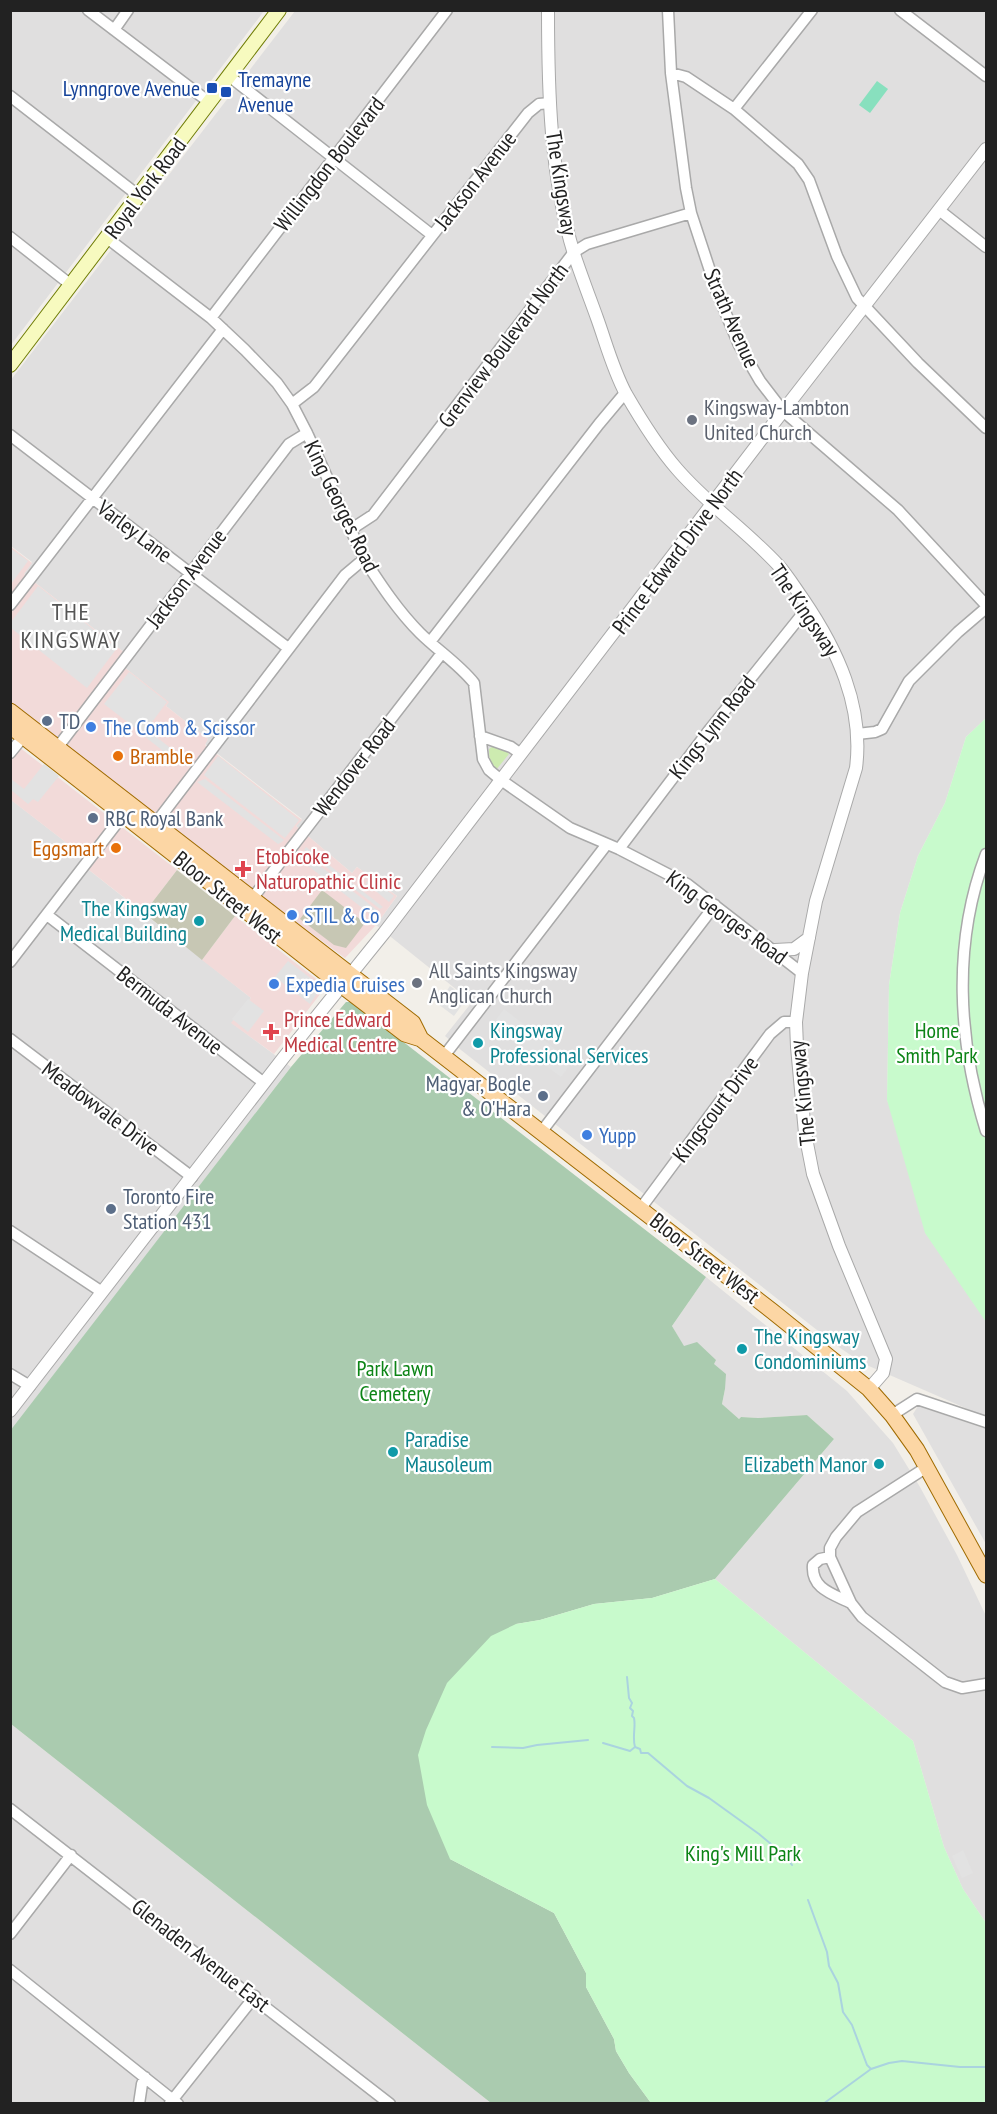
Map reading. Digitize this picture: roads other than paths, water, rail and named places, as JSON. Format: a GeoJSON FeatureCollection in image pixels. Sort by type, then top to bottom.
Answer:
{"type":"FeatureCollection","features":[{"type":"Feature","properties":{"kind":"main road","name":"Royal York Road"},"geometry":{"type":"LineString","coordinates":[[10,364],[279,10]]}},
{"type":"Feature","properties":{"kind":"main road","name":"Bloor Street West"},"geometry":{"type":"LineString","coordinates":[[10,711],[27,732],[347,981],[413,1023],[421,1039],[542,1131],[869,1389],[892,1415],[927,1467],[987,1575]]}},
{"type":"Feature","properties":{"kind":"main road","name":"Bloor Street West"},"geometry":{"type":"LineString","coordinates":[[10,726],[27,732]]}},
{"type":"Feature","properties":{"kind":"street"},"geometry":{"type":"LineString","coordinates":[[88,10],[209,102]]}},
{"type":"Feature","properties":{"kind":"street"},"geometry":{"type":"LineString","coordinates":[[114,30],[128,10]]}},
{"type":"Feature","properties":{"kind":"street","name":"Willingdon Boulevard"},"geometry":{"type":"LineString","coordinates":[[211,318],[447,10]]}},
{"type":"Feature","properties":{"kind":"street","name":"The Kingsway"},"geometry":{"type":"LineString","coordinates":[[548,10],[550,103],[558,178],[574,252],[615,371],[625,393],[667,458],[712,505],[778,566],[808,607],[839,660],[852,700],[857,734],[856,768],[822,877],[802,973],[796,1022],[798,1070],[805,1133],[813,1174],[839,1246],[886,1359],[883,1373],[869,1389]]}},
{"type":"Feature","properties":{"kind":"street","name":"Strath Avenue"},"geometry":{"type":"LineString","coordinates":[[668,10],[671,73],[691,213],[718,295],[740,345],[760,381],[783,411],[898,510],[987,607]]}},
{"type":"Feature","properties":{"kind":"street"},"geometry":{"type":"LineString","coordinates":[[734,109],[812,10]]}},
{"type":"Feature","properties":{"kind":"street"},"geometry":{"type":"LineString","coordinates":[[900,10],[987,76]]}},
{"type":"Feature","properties":{"kind":"street"},"geometry":{"type":"LineString","coordinates":[[671,73],[686,77],[734,109],[798,164],[806,173],[837,256],[857,298],[918,363],[987,428]]}},
{"type":"Feature","properties":{"kind":"street"},"geometry":{"type":"LineString","coordinates":[[229,76],[432,235]]}},
{"type":"Feature","properties":{"kind":"street"},"geometry":{"type":"LineString","coordinates":[[10,96],[139,196]]}},
{"type":"Feature","properties":{"kind":"street","name":"Jackson Avenue"},"geometry":{"type":"LineString","coordinates":[[292,404],[314,387],[528,113],[539,104],[550,103]]}},
{"type":"Feature","properties":{"kind":"street","name":"Prince Edward Drive North"},"geometry":{"type":"LineString","coordinates":[[10,1411],[264,1083],[347,981],[783,411],[987,149]]}},
{"type":"Feature","properties":{"kind":"street"},"geometry":{"type":"LineString","coordinates":[[939,210],[987,247]]}},
{"type":"Feature","properties":{"kind":"street","name":"Grenview Boulevard North"},"geometry":{"type":"LineString","coordinates":[[350,530],[373,514],[574,252],[587,244],[691,213]]}},
{"type":"Feature","properties":{"kind":"street"},"geometry":{"type":"LineString","coordinates":[[10,237],[71,285]]}},
{"type":"Feature","properties":{"kind":"street","name":"King Georges Road"},"geometry":{"type":"LineString","coordinates":[[107,238],[211,318],[268,373],[292,404],[364,559],[392,601],[430,642],[474,683],[483,759],[489,770],[570,828],[619,849],[687,884],[802,973]]}},
{"type":"Feature","properties":{"kind":"street"},"geometry":{"type":"LineString","coordinates":[[10,605],[223,329]]}},
{"type":"Feature","properties":{"kind":"street"},"geometry":{"type":"LineString","coordinates":[[430,642],[625,393]]}},
{"type":"Feature","properties":{"kind":"street","name":"Jackson Avenue"},"geometry":{"type":"LineString","coordinates":[[54,752],[189,572],[290,444],[307,433]]}},
{"type":"Feature","properties":{"kind":"street","name":"Varley Lane"},"geometry":{"type":"LineString","coordinates":[[10,435],[288,648]]}},
{"type":"Feature","properties":{"kind":"street"},"geometry":{"type":"LineString","coordinates":[[151,828],[345,576],[364,559]]}},
{"type":"Feature","properties":{"kind":"street","name":"Kings Lynn Road"},"geometry":{"type":"LineString","coordinates":[[619,849],[710,729],[808,607]]}},
{"type":"Feature","properties":{"kind":"street"},"geometry":{"type":"LineString","coordinates":[[857,734],[882,729],[909,681],[958,632],[987,607]]}},
{"type":"Feature","properties":{"kind":"street","name":"Wendover Road"},"geometry":{"type":"LineString","coordinates":[[248,904],[442,653]]}},
{"type":"Feature","properties":{"kind":"street"},"geometry":{"type":"LineString","coordinates":[[10,753],[27,732]]}},
{"type":"Feature","properties":{"kind":"street"},"geometry":{"type":"LineString","coordinates":[[480,736],[512,747],[521,754]]}},
{"type":"Feature","properties":{"kind":"street"},"geometry":{"type":"LineString","coordinates":[[10,962],[128,810]]}},
{"type":"Feature","properties":{"kind":"street"},"geometry":{"type":"LineString","coordinates":[[444,1056],[607,844]]}},
{"type":"Feature","properties":{"kind":"street"},"geometry":{"type":"LineString","coordinates":[[987,854],[972,897],[962,979],[963,1009],[971,1070],[987,1131]]}},
{"type":"Feature","properties":{"kind":"street"},"geometry":{"type":"LineString","coordinates":[[542,1131],[716,905]]}},
{"type":"Feature","properties":{"kind":"street","name":"Bermuda Avenue"},"geometry":{"type":"LineString","coordinates":[[47,915],[264,1083]]}},
{"type":"Feature","properties":{"kind":"street"},"geometry":{"type":"LineString","coordinates":[[775,950],[794,950],[809,938]]}},
{"type":"Feature","properties":{"kind":"street","name":"Kingscourt Drive"},"geometry":{"type":"LineString","coordinates":[[641,1209],[771,1034],[784,1022],[796,1022]]}},
{"type":"Feature","properties":{"kind":"street","name":"Meadowvale Drive"},"geometry":{"type":"LineString","coordinates":[[10,1039],[192,1177]]}},
{"type":"Feature","properties":{"kind":"street"},"geometry":{"type":"LineString","coordinates":[[10,1231],[102,1292]]}},
{"type":"Feature","properties":{"kind":"street"},"geometry":{"type":"LineString","coordinates":[[10,1374],[30,1386]]}},
{"type":"Feature","properties":{"kind":"street"},"geometry":{"type":"LineString","coordinates":[[892,1415],[917,1399],[987,1422]]}},
{"type":"Feature","properties":{"kind":"street"},"geometry":{"type":"LineString","coordinates":[[927,1467],[857,1512],[830,1548],[830,1557],[851,1603],[862,1617],[945,1682],[962,1688],[987,1684]]}},
{"type":"Feature","properties":{"kind":"street"},"geometry":{"type":"LineString","coordinates":[[830,1557],[820,1559],[813,1565],[812,1575],[826,1591],[851,1603]]}},
{"type":"Feature","properties":{"kind":"street","name":"Glenaden Avenue East"},"geometry":{"type":"LineString","coordinates":[[10,1809],[255,1996],[390,2103]]}},
{"type":"Feature","properties":{"kind":"street"},"geometry":{"type":"LineString","coordinates":[[10,1934],[71,1855]]}},
{"type":"Feature","properties":{"kind":"street"},"geometry":{"type":"LineString","coordinates":[[10,1970],[174,2102],[255,1996]]}},
{"type":"Feature","properties":{"kind":"street"},"geometry":{"type":"LineString","coordinates":[[139,2103],[145,2077]]}},
{"type":"Feature","properties":{"kind":"waterway"},"geometry":{"type":"LineString","coordinates":[[627,1677],[629,1698],[632,1703],[630,1708],[634,1718],[635,1747],[640,1749],[641,1753],[648,1753],[687,1786],[709,1798],[759,1834],[784,1855],[792,1865]]}},
{"type":"Feature","properties":{"kind":"waterway"},"geometry":{"type":"LineString","coordinates":[[492,1747],[523,1748],[588,1740]]}},
{"type":"Feature","properties":{"kind":"waterway"},"geometry":{"type":"LineString","coordinates":[[603,1743],[630,1751],[635,1747]]}},
{"type":"Feature","properties":{"kind":"waterway"},"geometry":{"type":"LineString","coordinates":[[808,1900],[827,1952],[829,1966],[838,1983],[843,2012],[852,2025],[867,2065],[871,2069]]}},
{"type":"Feature","properties":{"kind":"waterway"},"geometry":{"type":"LineString","coordinates":[[823,2104],[871,2069],[889,2063],[902,2061],[960,2067],[986,2067]]}},
{"type":"Feature","properties":{"kind":"place","name":"Lynngrove Avenue"},"geometry":{"type":"Point","coordinates":[212,88]}},
{"type":"Feature","properties":{"kind":"place","name":"Tremayne Avenue"},"geometry":{"type":"Point","coordinates":[226,92]}},
{"type":"Feature","properties":{"kind":"place","name":"Kingsway-Lambton United Church"},"geometry":{"type":"Point","coordinates":[692,420]}},
{"type":"Feature","properties":{"kind":"place","name":"TD"},"geometry":{"type":"Point","coordinates":[47,721]}},
{"type":"Feature","properties":{"kind":"place","name":"The Comb & Scissor"},"geometry":{"type":"Point","coordinates":[91,727]}},
{"type":"Feature","properties":{"kind":"place","name":"Bramble"},"geometry":{"type":"Point","coordinates":[118,756]}},
{"type":"Feature","properties":{"kind":"place","name":"RBC Royal Bank"},"geometry":{"type":"Point","coordinates":[93,818]}},
{"type":"Feature","properties":{"kind":"place","name":"Eggsmart"},"geometry":{"type":"Point","coordinates":[116,848]}},
{"type":"Feature","properties":{"kind":"place","name":"Etobicoke Naturopathic Clinic"},"geometry":{"type":"Point","coordinates":[243,869]}},
{"type":"Feature","properties":{"kind":"place","name":"STIL & Co"},"geometry":{"type":"Point","coordinates":[292,915]}},
{"type":"Feature","properties":{"kind":"place","name":"The Kingsway Medical Building"},"geometry":{"type":"Point","coordinates":[199,921]}},
{"type":"Feature","properties":{"kind":"place","name":"All Saints Kingsway Anglican Church"},"geometry":{"type":"Point","coordinates":[417,983]}},
{"type":"Feature","properties":{"kind":"place","name":"Expedia Cruises"},"geometry":{"type":"Point","coordinates":[274,984]}},
{"type":"Feature","properties":{"kind":"place","name":"Prince Edward Medical Centre"},"geometry":{"type":"Point","coordinates":[271,1032]}},
{"type":"Feature","properties":{"kind":"place","name":"Kingsway Professional Services"},"geometry":{"type":"Point","coordinates":[478,1043]}},
{"type":"Feature","properties":{"kind":"place","name":"Magyar, Bogle & O'Hara"},"geometry":{"type":"Point","coordinates":[543,1096]}},
{"type":"Feature","properties":{"kind":"place","name":"Yupp"},"geometry":{"type":"Point","coordinates":[587,1135]}},
{"type":"Feature","properties":{"kind":"place","name":"Toronto Fire Station 431"},"geometry":{"type":"Point","coordinates":[111,1209]}},
{"type":"Feature","properties":{"kind":"place","name":"The Kingsway Condominiums"},"geometry":{"type":"Point","coordinates":[742,1349]}},
{"type":"Feature","properties":{"kind":"place","name":"Paradise Mausoleum"},"geometry":{"type":"Point","coordinates":[393,1452]}},
{"type":"Feature","properties":{"kind":"place","name":"Elizabeth Manor"},"geometry":{"type":"Point","coordinates":[879,1464]}},
{"type":"Feature","properties":{"kind":"district","name":"THE KINGSWAY"},"geometry":{"type":"Point","coordinates":[71,625]}},
{"type":"Feature","properties":{"kind":"park label","name":"Home Smith Park"},"geometry":{"type":"Point","coordinates":[937,1042]}},
{"type":"Feature","properties":{"kind":"park label","name":"Park Lawn Cemetery"},"geometry":{"type":"Point","coordinates":[395,1380]}},
{"type":"Feature","properties":{"kind":"park label","name":"King's Mill Park"},"geometry":{"type":"Point","coordinates":[743,1853]}}]}
